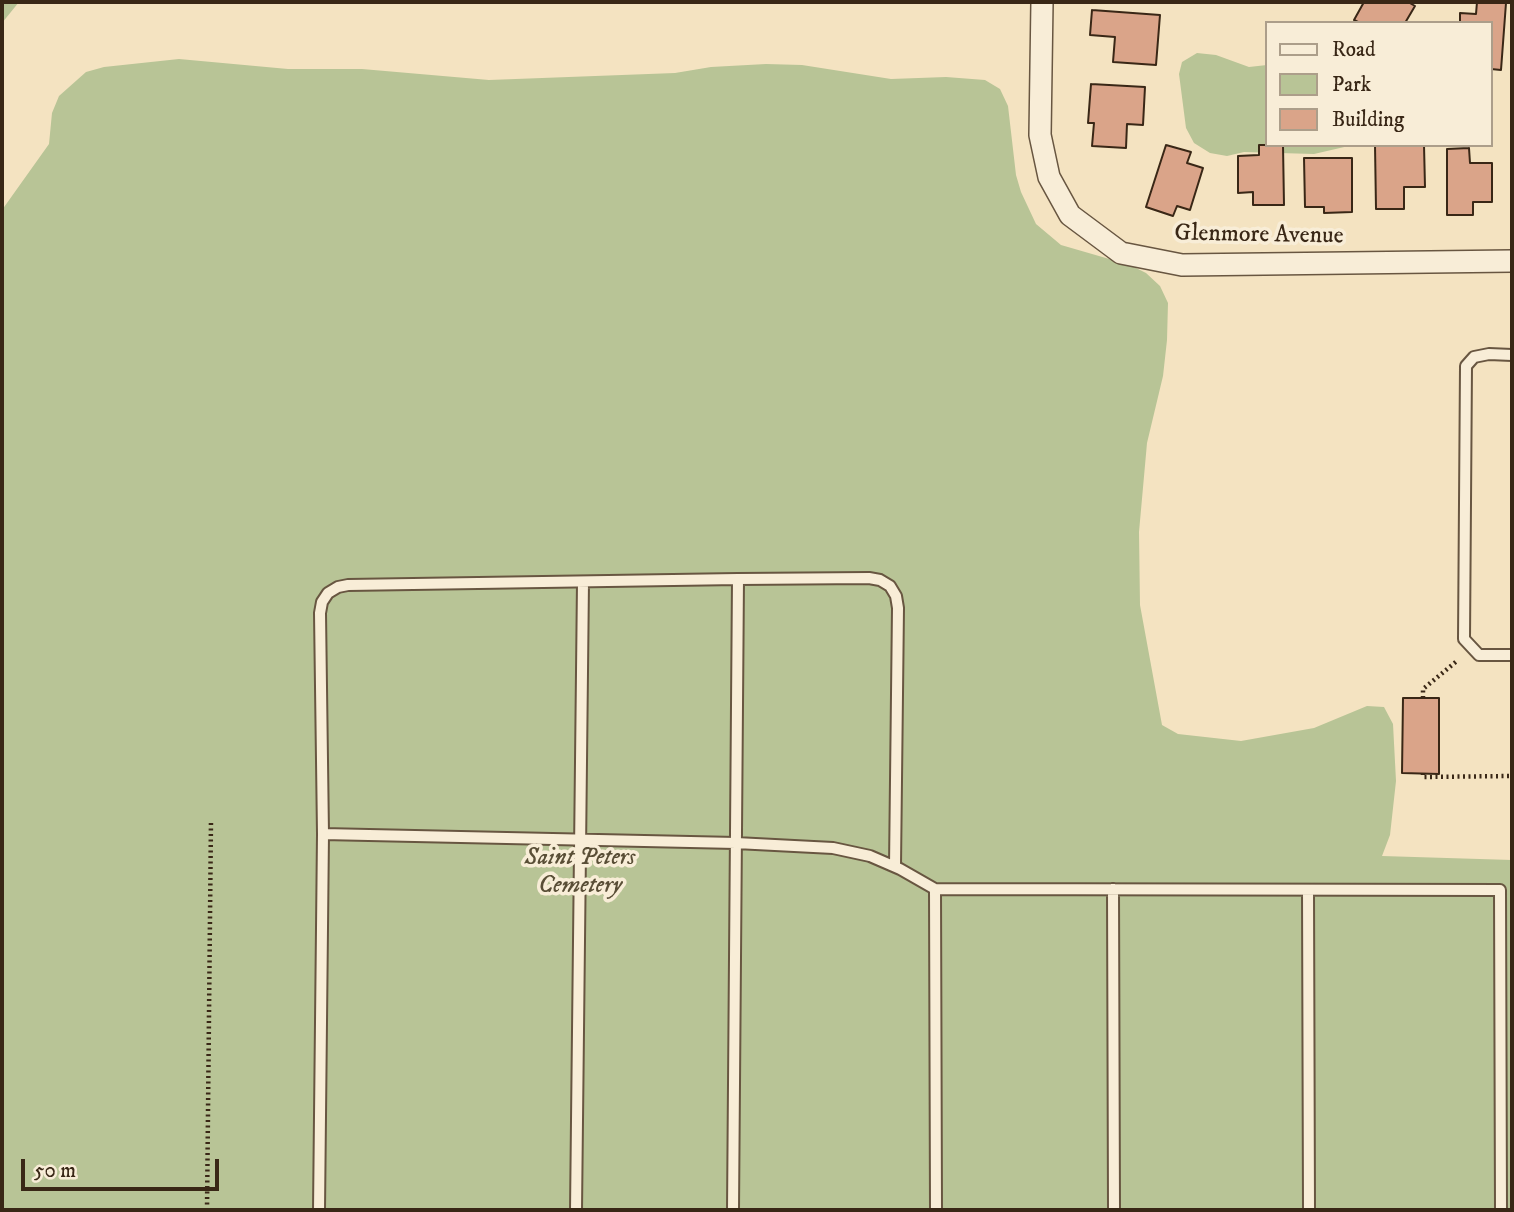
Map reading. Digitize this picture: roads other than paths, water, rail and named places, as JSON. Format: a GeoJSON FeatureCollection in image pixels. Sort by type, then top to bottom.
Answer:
{"type":"FeatureCollection","features":[{"type":"Feature","properties":{"kind":"street","name":"Glenmore Avenue"},"geometry":{"type":"LineString","coordinates":[[1042,2],[1040,135],[1049,177],[1070,215],[1121,253],[1182,265],[1512,261]]}},
{"type":"Feature","properties":{"kind":"lane"},"geometry":{"type":"LineString","coordinates":[[1512,355],[1489,354],[1474,357],[1466,366],[1464,639],[1479,655],[1512,655]]}},
{"type":"Feature","properties":{"kind":"lane"},"geometry":{"type":"LineString","coordinates":[[733,1210],[738,579]]}},
{"type":"Feature","properties":{"kind":"lane"},"geometry":{"type":"LineString","coordinates":[[319,1210],[323,834],[320,613],[322,602],[328,593],[338,587],[738,579],[880,580],[890,586],[896,596],[898,608],[895,866]]}},
{"type":"Feature","properties":{"kind":"lane"},"geometry":{"type":"LineString","coordinates":[[576,1210],[583,582]]}},
{"type":"Feature","properties":{"kind":"lane"},"geometry":{"type":"LineString","coordinates":[[323,834],[736,843],[833,848],[870,856],[895,866],[935,889],[1500,890],[1501,1210]]}},
{"type":"Feature","properties":{"kind":"lane"},"geometry":{"type":"LineString","coordinates":[[935,889],[936,1210]]}},
{"type":"Feature","properties":{"kind":"lane"},"geometry":{"type":"LineString","coordinates":[[1113,889],[1114,1210]]}},
{"type":"Feature","properties":{"kind":"lane"},"geometry":{"type":"LineString","coordinates":[[1308,890],[1309,1210]]}},
{"type":"Feature","properties":{"kind":"park label","name":"Saint Peters Cemetery"},"geometry":{"type":"Point","coordinates":[580,873]}}]}
